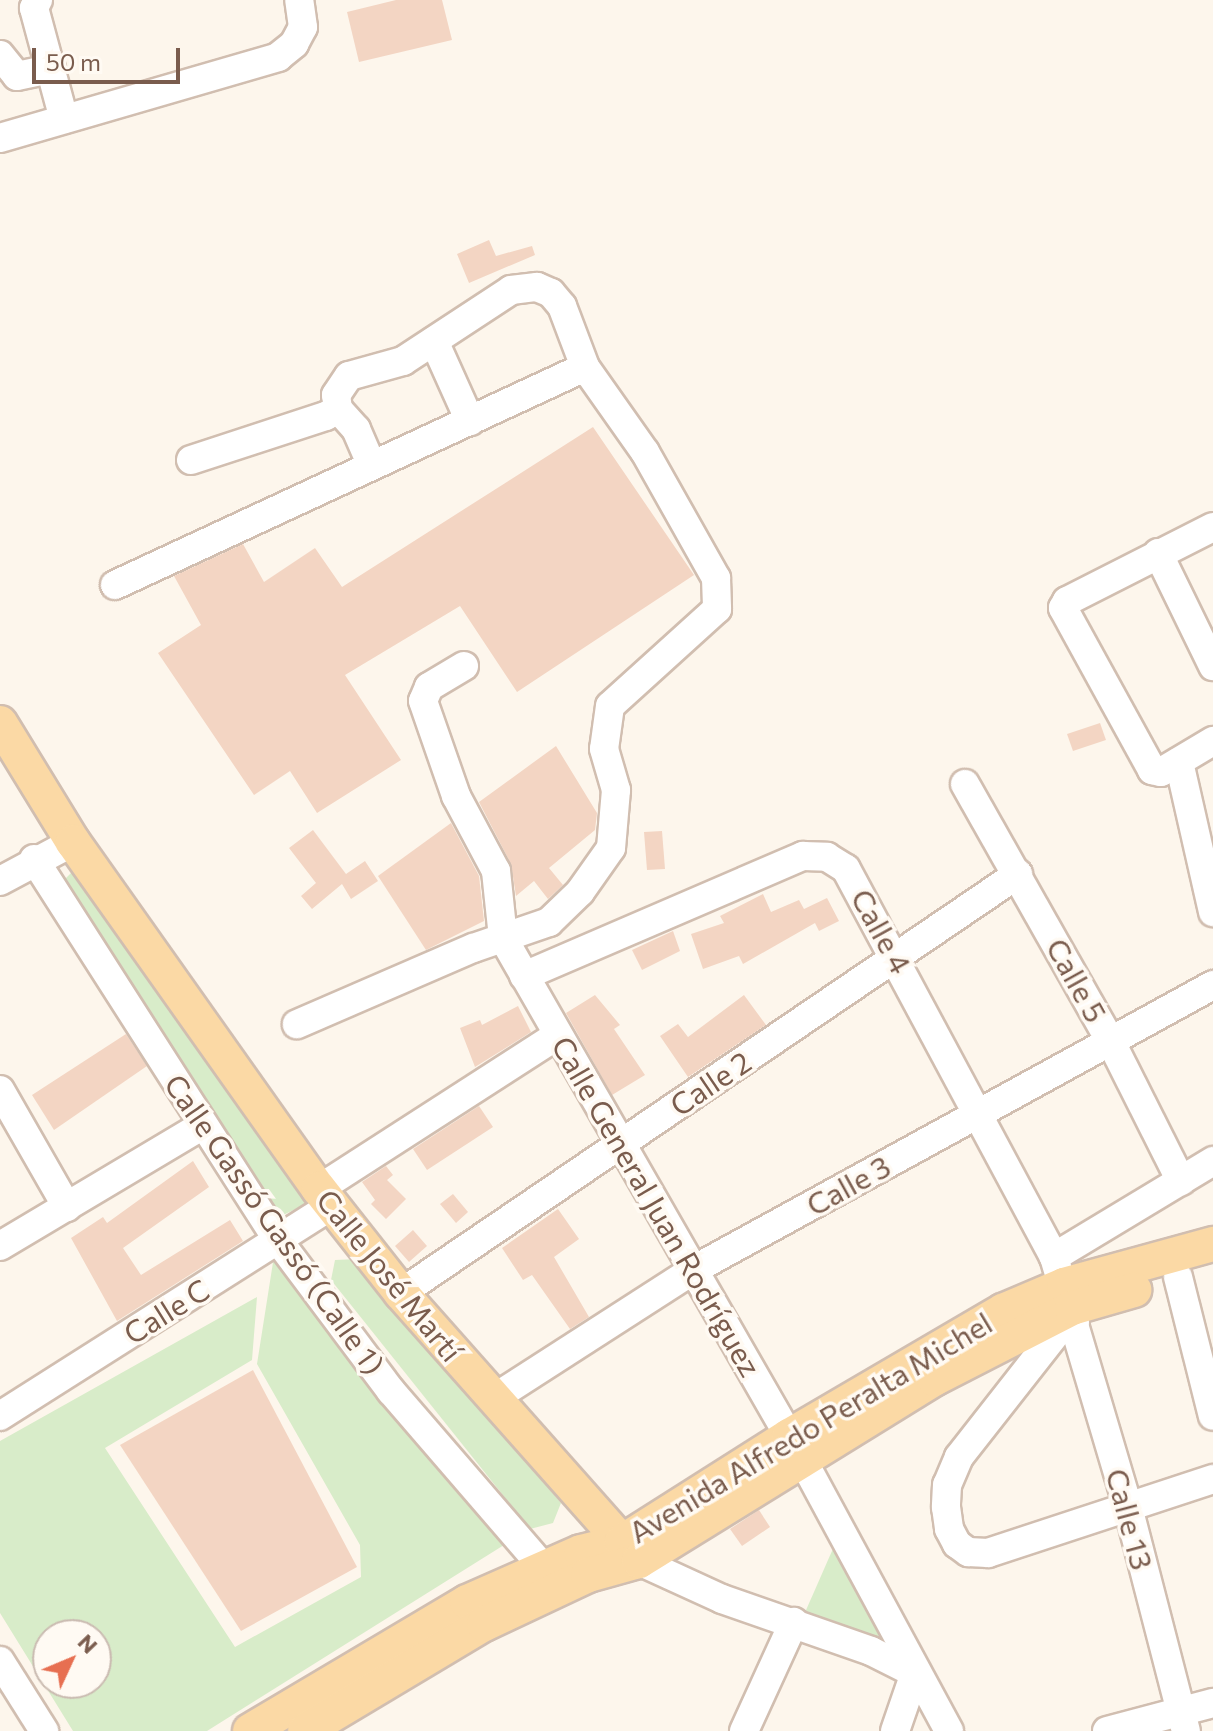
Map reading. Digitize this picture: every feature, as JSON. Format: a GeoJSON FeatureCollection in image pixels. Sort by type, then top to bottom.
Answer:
{"type":"FeatureCollection","features":[{"type":"Feature","properties":{"kind":"main road","name":"Calle José Martí"},"geometry":{"type":"LineString","coordinates":[[1,728],[73,842],[326,1197],[401,1293],[630,1551]]}},
{"type":"Feature","properties":{"kind":"main road","name":"Avenida Alfredo Peralta Michel"},"geometry":{"type":"LineString","coordinates":[[305,1731],[484,1624],[588,1575],[630,1551],[796,1447],[934,1379],[1066,1293],[1213,1244]]}},
{"type":"Feature","properties":{"kind":"main road","name":"Avenida Alfredo Peralta Michel"},"geometry":{"type":"LineString","coordinates":[[1066,1293],[1178,1277],[1213,1267]]}},
{"type":"Feature","properties":{"kind":"main road","name":"Avenida Alfredo Peralta Michel"},"geometry":{"type":"LineString","coordinates":[[250,1731],[467,1602],[544,1568],[630,1551]]}},
{"type":"Feature","properties":{"kind":"street"},"geometry":{"type":"LineString","coordinates":[[38,0],[34,8],[64,119]]}},
{"type":"Feature","properties":{"kind":"street"},"geometry":{"type":"LineString","coordinates":[[0,138],[278,57],[294,44],[303,27],[299,0]]}},
{"type":"Feature","properties":{"kind":"street"},"geometry":{"type":"LineString","coordinates":[[0,55],[17,76],[51,69]]}},
{"type":"Feature","properties":{"kind":"street"},"geometry":{"type":"LineString","coordinates":[[297,1024],[503,938],[549,922],[580,892],[611,848],[616,790],[604,749],[610,706],[717,609],[716,578],[689,527],[645,452],[585,367],[562,306],[551,293],[537,287],[511,290],[403,361],[349,376],[336,395],[338,409],[356,429],[372,466]]}},
{"type":"Feature","properties":{"kind":"street"},"geometry":{"type":"LineString","coordinates":[[434,341],[470,421]]}},
{"type":"Feature","properties":{"kind":"street"},"geometry":{"type":"LineString","coordinates":[[115,585],[585,367]]}},
{"type":"Feature","properties":{"kind":"street"},"geometry":{"type":"LineString","coordinates":[[191,460],[338,409]]}},
{"type":"Feature","properties":{"kind":"street"},"geometry":{"type":"LineString","coordinates":[[1213,527],[1067,601],[1064,611],[1150,769],[1170,767],[1213,741]]}},
{"type":"Feature","properties":{"kind":"street"},"geometry":{"type":"LineString","coordinates":[[1158,553],[1213,666]]}},
{"type":"Feature","properties":{"kind":"street"},"geometry":{"type":"LineString","coordinates":[[464,666],[429,687],[423,701],[456,796],[496,871],[503,938]]}},
{"type":"Feature","properties":{"kind":"street"},"geometry":{"type":"LineString","coordinates":[[1170,767],[1213,912]]}},
{"type":"Feature","properties":{"kind":"street","name":"Calle 5"},"geometry":{"type":"LineString","coordinates":[[965,784],[1110,1040],[1181,1181]]}},
{"type":"Feature","properties":{"kind":"street"},"geometry":{"type":"LineString","coordinates":[[0,881],[34,859],[73,842]]}},
{"type":"Feature","properties":{"kind":"street","name":"Calle 4"},"geometry":{"type":"LineString","coordinates":[[524,976],[811,854],[846,869],[897,956],[1066,1293]]}},
{"type":"Feature","properties":{"kind":"street","name":"Calle Gassó Gassó (Calle 1)"},"geometry":{"type":"LineString","coordinates":[[34,859],[278,1240],[391,1391],[544,1568]]}},
{"type":"Feature","properties":{"kind":"street","name":"Calle 2"},"geometry":{"type":"LineString","coordinates":[[401,1293],[1018,874]]}},
{"type":"Feature","properties":{"kind":"street","name":"Calle General Juan Rodríguez"},"geometry":{"type":"LineString","coordinates":[[503,938],[796,1447],[915,1673],[949,1731]]}},
{"type":"Feature","properties":{"kind":"street","name":"Calle 3"},"geometry":{"type":"LineString","coordinates":[[493,1399],[695,1269],[1213,985]]}},
{"type":"Feature","properties":{"kind":"street","name":"Calle C"},"geometry":{"type":"LineString","coordinates":[[0,1416],[278,1240],[326,1197],[558,1035]]}},
{"type":"Feature","properties":{"kind":"street"},"geometry":{"type":"LineString","coordinates":[[0,1090],[67,1207]]}},
{"type":"Feature","properties":{"kind":"street"},"geometry":{"type":"LineString","coordinates":[[0,1246],[203,1125]]}},
{"type":"Feature","properties":{"kind":"street"},"geometry":{"type":"LineString","coordinates":[[1213,1161],[1181,1181],[1066,1293],[1057,1332],[959,1457],[947,1485],[949,1529],[968,1552],[988,1553],[1213,1479]]}},
{"type":"Feature","properties":{"kind":"street"},"geometry":{"type":"LineString","coordinates":[[1178,1277],[1213,1416]]}},
{"type":"Feature","properties":{"kind":"street","name":"Calle 13"},"geometry":{"type":"LineString","coordinates":[[1066,1293],[1128,1507],[1184,1721]]}},
{"type":"Feature","properties":{"kind":"street","name":"Calle José Martí"},"geometry":{"type":"LineString","coordinates":[[630,1551],[722,1599],[794,1622],[915,1673]]}},
{"type":"Feature","properties":{"kind":"street"},"geometry":{"type":"LineString","coordinates":[[744,1731],[794,1622]]}},
{"type":"Feature","properties":{"kind":"street"},"geometry":{"type":"LineString","coordinates":[[0,1661],[44,1731]]}},
{"type":"Feature","properties":{"kind":"street"},"geometry":{"type":"LineString","coordinates":[[895,1731],[915,1673]]}},
{"type":"Feature","properties":{"kind":"street"},"geometry":{"type":"LineString","coordinates":[[1107,1731],[1184,1721],[1213,1703]]}},
{"type":"Feature","properties":{"kind":"green space"},"geometry":{"type":"Polygon","coordinates":[[[75,869],[306,1204],[279,1217],[61,883],[75,869]]]}},
{"type":"Feature","properties":{"kind":"green space"},"geometry":{"type":"Polygon","coordinates":[[[274,1256],[512,1540],[207,1731],[73,1731],[53,1699],[112,1699],[112,1619],[32,1619],[32,1665],[0,1613],[0,1441],[257,1297],[252,1360],[105,1448],[235,1647],[361,1577],[360,1545],[257,1364],[274,1256]]]}},
{"type":"Feature","properties":{"kind":"green space"},"geometry":{"type":"Polygon","coordinates":[[[358,1259],[561,1503],[553,1523],[530,1529],[331,1280],[335,1260],[358,1259]]]}},
{"type":"Feature","properties":{"kind":"green space"},"geometry":{"type":"Polygon","coordinates":[[[839,1535],[896,1659],[803,1617],[839,1535]]]}},
{"type":"Feature","properties":{"kind":"building"},"geometry":{"type":"Polygon","coordinates":[[[396,0],[442,0],[452,40],[359,62],[347,12],[396,0]]]}},
{"type":"Feature","properties":{"kind":"building"},"geometry":{"type":"Polygon","coordinates":[[[489,240],[496,256],[532,246],[535,255],[469,283],[457,254],[489,240]]]}},
{"type":"Feature","properties":{"kind":"building"},"geometry":{"type":"Polygon","coordinates":[[[593,427],[694,575],[517,692],[460,606],[345,675],[401,760],[317,813],[290,771],[254,795],[158,653],[201,625],[174,576],[243,544],[264,582],[315,548],[342,587],[593,427]]]}},
{"type":"Feature","properties":{"kind":"building"},"geometry":{"type":"Polygon","coordinates":[[[1100,723],[1106,740],[1073,751],[1067,734],[1100,723]]]}},
{"type":"Feature","properties":{"kind":"building"},"geometry":{"type":"Polygon","coordinates":[[[556,746],[597,813],[595,830],[549,868],[563,885],[548,899],[534,881],[516,896],[511,864],[479,802],[556,746]]]}},
{"type":"Feature","properties":{"kind":"building"},"geometry":{"type":"Polygon","coordinates":[[[451,823],[479,876],[484,921],[426,950],[378,876],[451,823]]]}},
{"type":"Feature","properties":{"kind":"building"},"geometry":{"type":"Polygon","coordinates":[[[313,830],[346,874],[365,861],[378,881],[351,899],[342,884],[312,909],[301,896],[316,883],[289,848],[313,830]]]}},
{"type":"Feature","properties":{"kind":"building"},"geometry":{"type":"Polygon","coordinates":[[[662,831],[665,869],[647,870],[644,832],[662,831]]]}},
{"type":"Feature","properties":{"kind":"building"},"geometry":{"type":"Polygon","coordinates":[[[763,894],[771,912],[799,900],[804,909],[827,898],[839,921],[819,931],[815,923],[743,964],[739,956],[703,969],[691,934],[724,923],[720,916],[763,894]]]}},
{"type":"Feature","properties":{"kind":"building"},"geometry":{"type":"Polygon","coordinates":[[[673,931],[680,951],[642,970],[632,950],[673,931]]]}},
{"type":"Feature","properties":{"kind":"building"},"geometry":{"type":"Polygon","coordinates":[[[595,995],[620,1025],[614,1029],[645,1075],[612,1095],[566,1013],[595,995]]]}},
{"type":"Feature","properties":{"kind":"building"},"geometry":{"type":"Polygon","coordinates":[[[744,995],[766,1025],[688,1077],[660,1036],[678,1024],[688,1037],[744,995]]]}},
{"type":"Feature","properties":{"kind":"building"},"geometry":{"type":"Polygon","coordinates":[[[518,1006],[531,1032],[475,1067],[460,1028],[480,1020],[482,1025],[518,1006]]]}},
{"type":"Feature","properties":{"kind":"building"},"geometry":{"type":"Polygon","coordinates":[[[126,1034],[147,1066],[54,1130],[32,1095],[126,1034]]]}},
{"type":"Feature","properties":{"kind":"building"},"geometry":{"type":"Polygon","coordinates":[[[479,1106],[493,1127],[427,1170],[413,1149],[479,1106]]]}},
{"type":"Feature","properties":{"kind":"building"},"geometry":{"type":"Polygon","coordinates":[[[193,1161],[209,1187],[123,1248],[141,1275],[230,1220],[243,1241],[117,1321],[71,1238],[103,1217],[107,1223],[193,1161]]]}},
{"type":"Feature","properties":{"kind":"building"},"geometry":{"type":"Polygon","coordinates":[[[386,1166],[393,1175],[387,1180],[406,1199],[386,1219],[371,1204],[375,1200],[362,1182],[386,1166]]]}},
{"type":"Feature","properties":{"kind":"building"},"geometry":{"type":"Polygon","coordinates":[[[453,1194],[468,1212],[456,1223],[440,1204],[453,1194]]]}},
{"type":"Feature","properties":{"kind":"building"},"geometry":{"type":"Polygon","coordinates":[[[558,1209],[579,1239],[554,1257],[589,1317],[570,1329],[532,1275],[523,1280],[502,1248],[558,1209]]]}},
{"type":"Feature","properties":{"kind":"building"},"geometry":{"type":"Polygon","coordinates":[[[413,1230],[427,1246],[409,1262],[395,1246],[413,1230]]]}},
{"type":"Feature","properties":{"kind":"building"},"geometry":{"type":"Polygon","coordinates":[[[253,1370],[357,1567],[241,1631],[120,1445],[253,1370]]]}},
{"type":"Feature","properties":{"kind":"building"},"geometry":{"type":"Polygon","coordinates":[[[759,1510],[770,1527],[742,1546],[730,1529],[759,1510]]]}}]}
